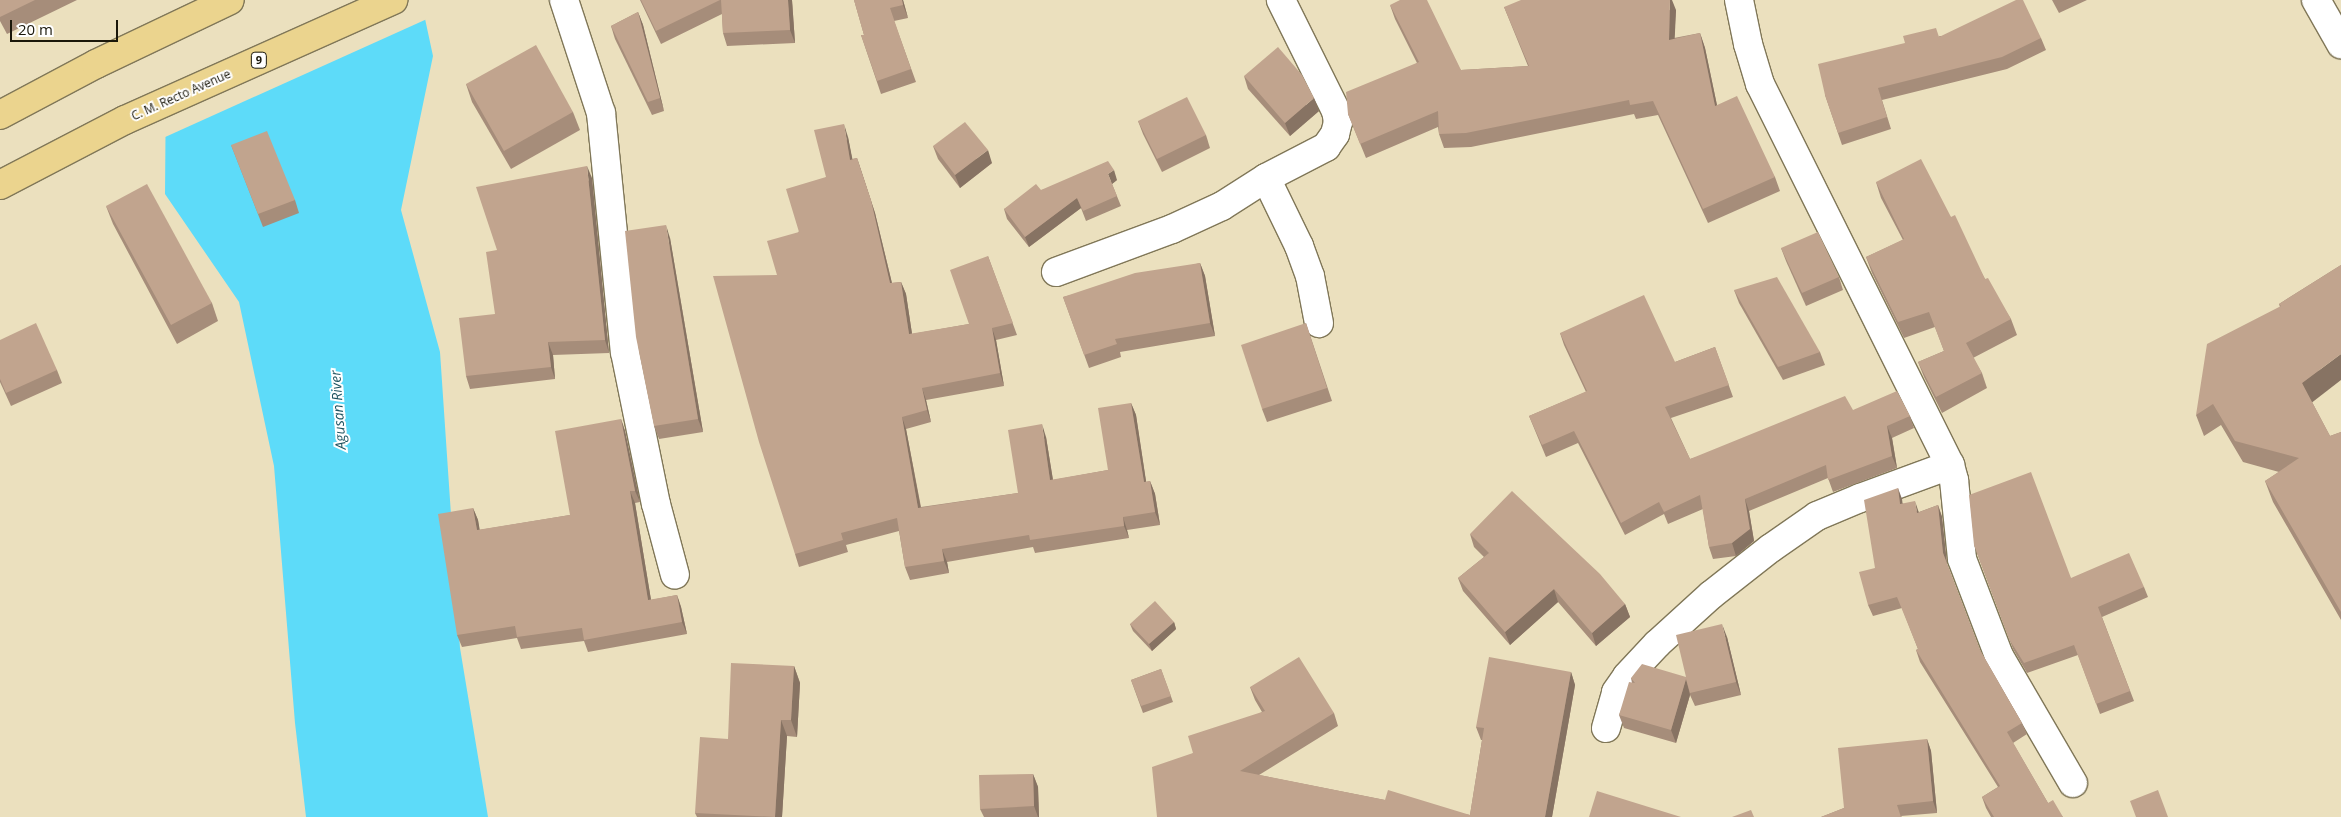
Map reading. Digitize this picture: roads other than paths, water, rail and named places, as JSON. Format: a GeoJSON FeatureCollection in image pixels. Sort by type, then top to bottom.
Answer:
{"type":"FeatureCollection","features":[{"type":"Feature","properties":{"kind":"highway"},"geometry":{"type":"LineString","coordinates":[[0,115],[96,64],[230,0]]}},
{"type":"Feature","properties":{"kind":"highway","name":"C. M. Recto Avenue"},"geometry":{"type":"LineString","coordinates":[[0,185],[125,120],[393,0]]}},
{"type":"Feature","properties":{"kind":"street"},"geometry":{"type":"LineString","coordinates":[[564,0],[601,113],[625,352],[656,504],[674,575]]}},
{"type":"Feature","properties":{"kind":"street"},"geometry":{"type":"LineString","coordinates":[[1056,272],[1172,229],[1222,206],[1266,178],[1326,147],[1335,134],[1338,122],[1336,111],[1281,0]]}},
{"type":"Feature","properties":{"kind":"street"},"geometry":{"type":"LineString","coordinates":[[1739,0],[1748,44],[1760,84],[1950,465],[1954,480],[1959,543],[1967,577],[1999,656],[2073,783]]}},
{"type":"Feature","properties":{"kind":"street"},"geometry":{"type":"LineString","coordinates":[[2316,0],[2341,44]]}},
{"type":"Feature","properties":{"kind":"street"},"geometry":{"type":"LineString","coordinates":[[1266,178],[1305,261],[1310,276],[1319,323]]}},
{"type":"Feature","properties":{"kind":"street"},"geometry":{"type":"LineString","coordinates":[[1606,728],[1616,692],[1627,676],[1657,644],[1711,595],[1771,548],[1817,516],[1950,465]]}},
{"type":"Feature","properties":{"kind":"water","name":"Agusan River"},"geometry":{"type":"Polygon","coordinates":[[[421,0],[433,56],[401,210],[440,352],[460,648],[488,817],[306,817],[295,723],[274,466],[239,302],[165,194],[166,75],[421,0]]]}}]}
